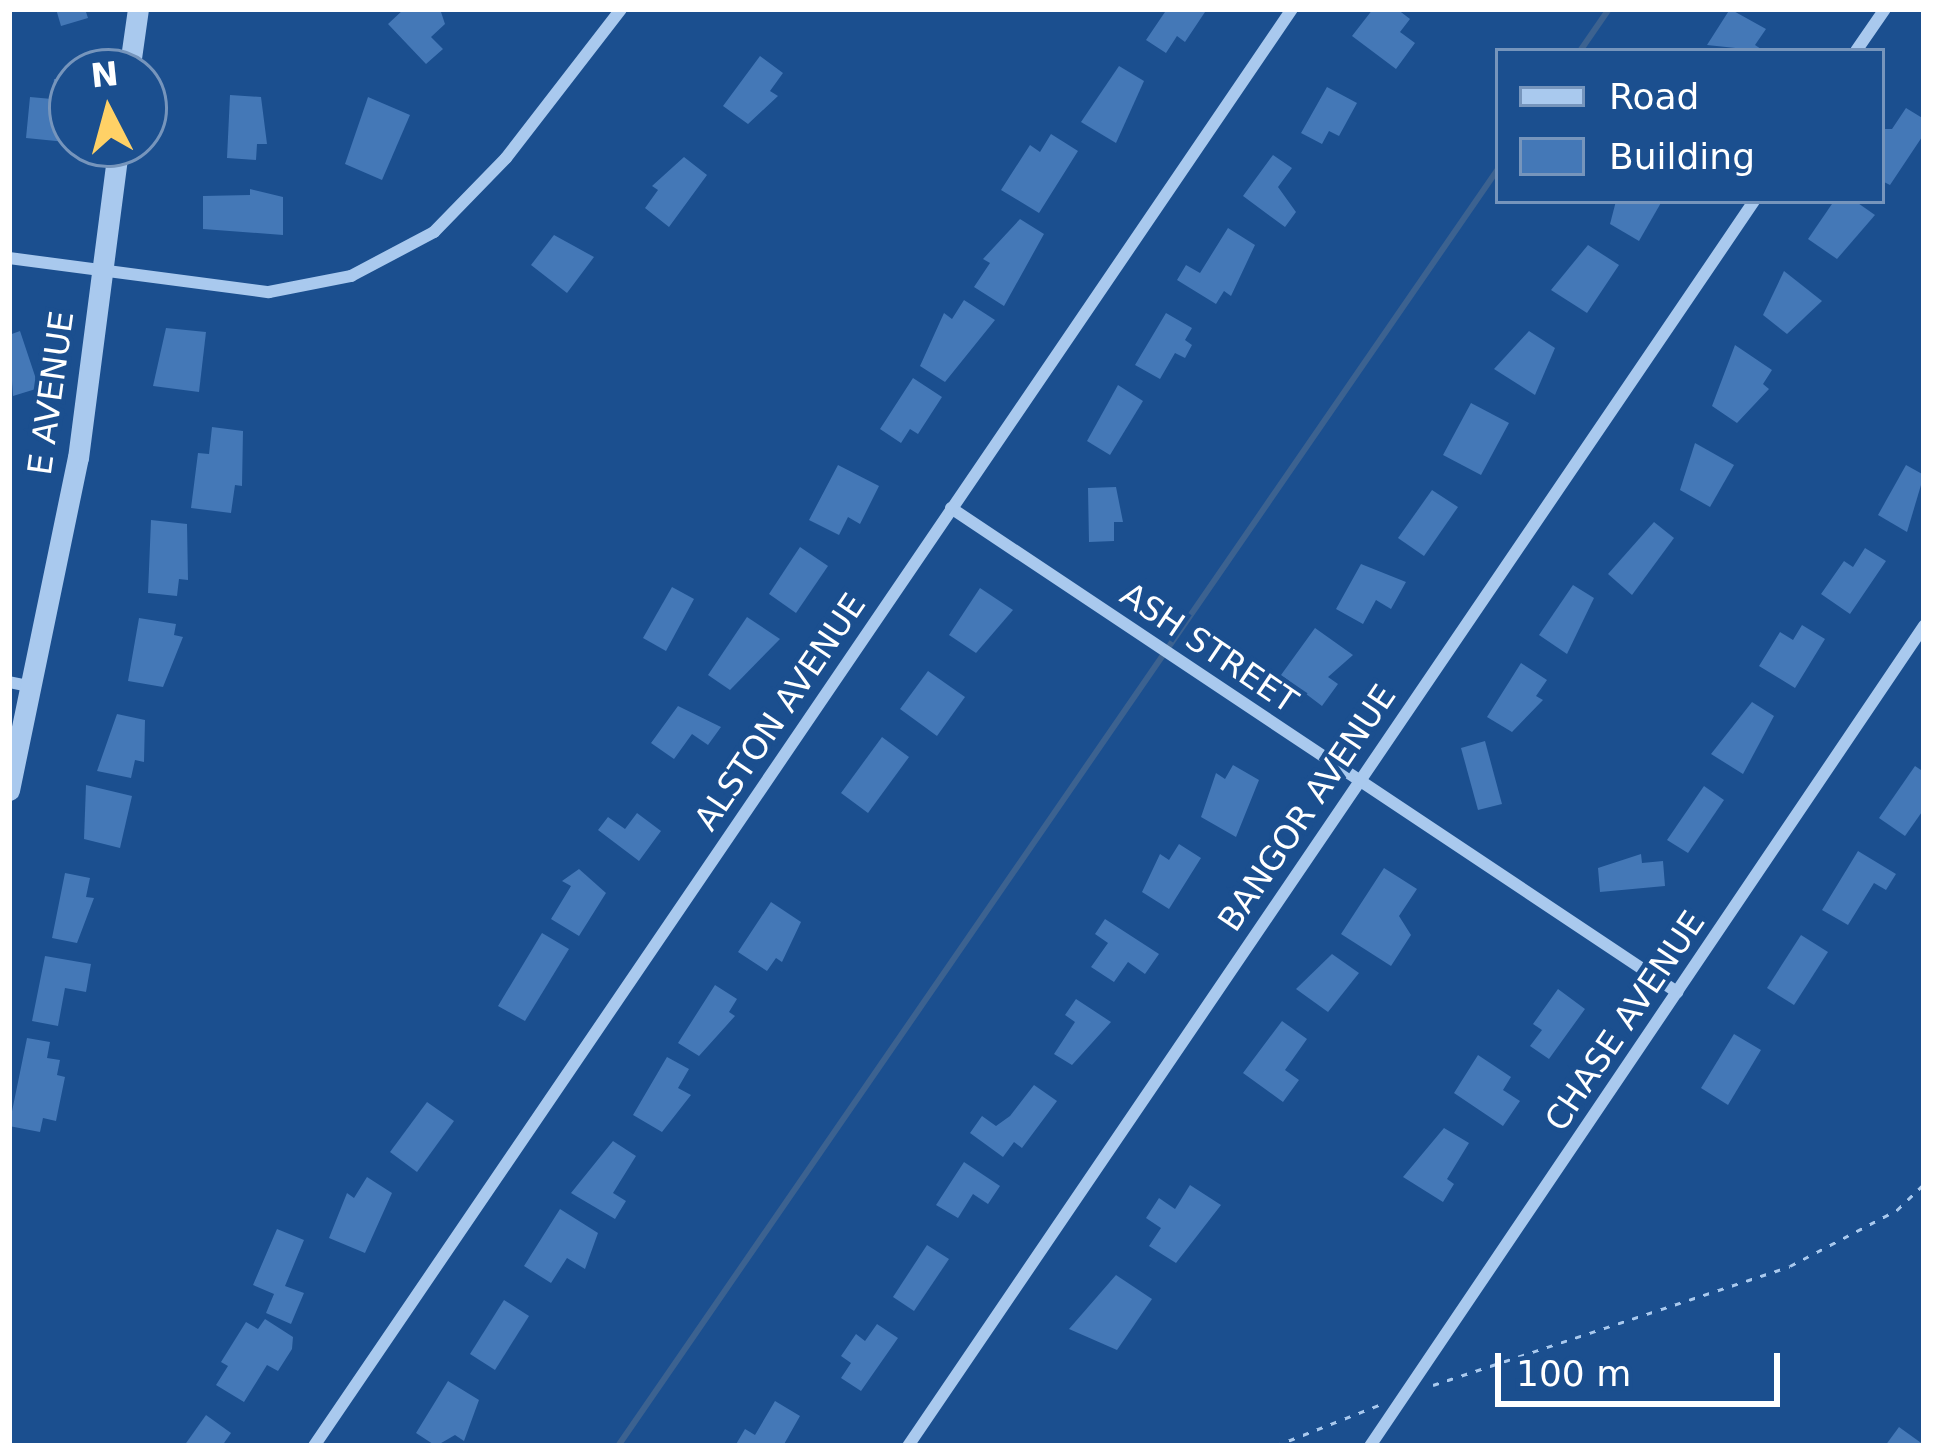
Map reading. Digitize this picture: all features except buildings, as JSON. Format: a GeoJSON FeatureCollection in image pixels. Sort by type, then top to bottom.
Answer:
{"type":"FeatureCollection","features":[{"type":"Feature","properties":{"kind":"street"},"geometry":{"type":"LineString","coordinates":[[133,48],[139,9]]}},
{"type":"Feature","properties":{"kind":"street"},"geometry":{"type":"LineString","coordinates":[[9,258],[269,292],[351,276],[434,232],[506,158],[621,9]]}},
{"type":"Feature","properties":{"kind":"street","name":"ALSTON AVENUE"},"geometry":{"type":"LineString","coordinates":[[314,1446],[1292,9]]}},
{"type":"Feature","properties":{"kind":"street"},"geometry":{"type":"LineString","coordinates":[[1858,48],[1885,9]]}},
{"type":"Feature","properties":{"kind":"street","name":"E AVENUE"},"geometry":{"type":"LineString","coordinates":[[9,790],[79,458],[115,168]]}},
{"type":"Feature","properties":{"kind":"street","name":"BANGOR AVENUE"},"geometry":{"type":"LineString","coordinates":[[908,1446],[1752,204]]}},
{"type":"Feature","properties":{"kind":"street","name":"ASH STREET"},"geometry":{"type":"LineString","coordinates":[[952,508],[1677,992]]}},
{"type":"Feature","properties":{"kind":"street","name":"CHASE AVENUE"},"geometry":{"type":"LineString","coordinates":[[1370,1446],[1924,626]]}},
{"type":"Feature","properties":{"kind":"street"},"geometry":{"type":"LineString","coordinates":[[9,682],[33,687]]}},
{"type":"Feature","properties":{"kind":"path"},"geometry":{"type":"LineString","coordinates":[[1275,1446],[1405,1394],[1790,1266],[1897,1210],[1924,1184]]}},
{"type":"Feature","properties":{"kind":"waterway"},"geometry":{"type":"LineString","coordinates":[[1582,48],[1609,9]]}},
{"type":"Feature","properties":{"kind":"waterway"},"geometry":{"type":"LineString","coordinates":[[618,1446],[1495,173]]}}]}
